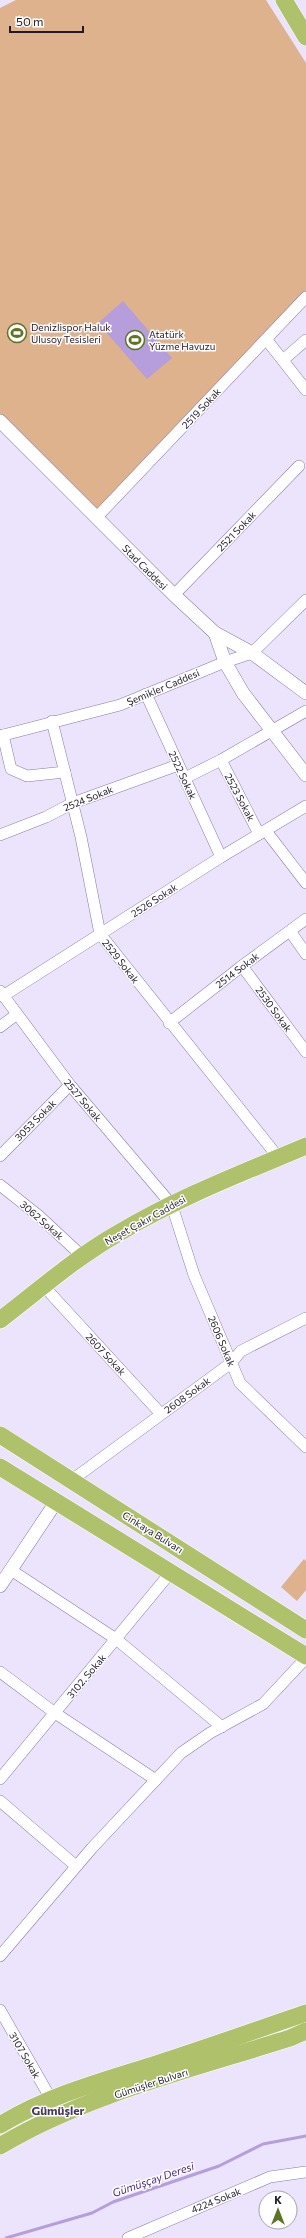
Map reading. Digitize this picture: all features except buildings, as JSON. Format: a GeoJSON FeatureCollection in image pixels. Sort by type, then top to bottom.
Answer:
{"type":"FeatureCollection","features":[{"type":"Feature","properties":{"kind":"main road"},"geometry":{"type":"LineString","coordinates":[[284,0],[306,37]]}},
{"type":"Feature","properties":{"kind":"main road","name":"Neşet Çakır Caddesi"},"geometry":{"type":"LineString","coordinates":[[0,1320],[116,1234],[278,1157],[306,1146]]}},
{"type":"Feature","properties":{"kind":"main road","name":"Neşet Çakır Caddesi"},"geometry":{"type":"LineString","coordinates":[[0,1331],[110,1248],[173,1208],[306,1157]]}},
{"type":"Feature","properties":{"kind":"main road","name":"Cinkaya Bulvarı"},"geometry":{"type":"LineString","coordinates":[[0,1434],[306,1630]]}},
{"type":"Feature","properties":{"kind":"main road"},"geometry":{"type":"LineString","coordinates":[[0,1467],[306,1657]]}},
{"type":"Feature","properties":{"kind":"main road","name":"Gümüşler Bulvarı"},"geometry":{"type":"LineString","coordinates":[[0,2125],[22,2112],[71,2090],[191,2053],[306,2013]]}},
{"type":"Feature","properties":{"kind":"main road","name":"Gümüşler Bulvarı"},"geometry":{"type":"LineString","coordinates":[[0,2146],[41,2124],[108,2096],[290,2038],[306,2031]]}},
{"type":"Feature","properties":{"kind":"street","name":"2519 Sokak"},"geometry":{"type":"LineString","coordinates":[[96,518],[306,297]]}},
{"type":"Feature","properties":{"kind":"street"},"geometry":{"type":"LineString","coordinates":[[266,339],[306,390]]}},
{"type":"Feature","properties":{"kind":"street"},"geometry":{"type":"LineString","coordinates":[[283,360],[306,340]]}},
{"type":"Feature","properties":{"kind":"street","name":"Stad Caddesi"},"geometry":{"type":"LineString","coordinates":[[0,422],[174,595],[215,633],[252,653],[306,693]]}},
{"type":"Feature","properties":{"kind":"street","name":"2521 Sokak"},"geometry":{"type":"LineString","coordinates":[[174,595],[299,466]]}},
{"type":"Feature","properties":{"kind":"street","name":"Şemikler Caddesi"},"geometry":{"type":"LineString","coordinates":[[2,735],[52,721],[120,705],[224,662],[252,653],[306,600]]}},
{"type":"Feature","properties":{"kind":"street"},"geometry":{"type":"LineString","coordinates":[[215,633],[224,662],[242,693],[306,775]]}},
{"type":"Feature","properties":{"kind":"street","name":"2522 Sokak"},"geometry":{"type":"LineString","coordinates":[[146,694],[221,857]]}},
{"type":"Feature","properties":{"kind":"street"},"geometry":{"type":"LineString","coordinates":[[185,778],[221,760],[306,711]]}},
{"type":"Feature","properties":{"kind":"street","name":"2529 Sokak"},"geometry":{"type":"LineString","coordinates":[[52,721],[73,803],[100,934],[278,1157]]}},
{"type":"Feature","properties":{"kind":"street"},"geometry":{"type":"LineString","coordinates":[[2,735],[12,769],[26,776],[65,772]]}},
{"type":"Feature","properties":{"kind":"street","name":"2523 Sokak"},"geometry":{"type":"LineString","coordinates":[[221,760],[262,832],[306,883]]}},
{"type":"Feature","properties":{"kind":"street","name":"2524 Sokak"},"geometry":{"type":"LineString","coordinates":[[0,835],[46,817],[73,803],[178,765]]}},
{"type":"Feature","properties":{"kind":"street","name":"2526 Sokak"},"geometry":{"type":"LineString","coordinates":[[1,994],[306,806]]}},
{"type":"Feature","properties":{"kind":"street","name":"2514 Sokak"},"geometry":{"type":"LineString","coordinates":[[170,1023],[242,966],[306,919]]}},
{"type":"Feature","properties":{"kind":"street"},"geometry":{"type":"LineString","coordinates":[[290,932],[306,954]]}},
{"type":"Feature","properties":{"kind":"street","name":"2530 Sokak"},"geometry":{"type":"LineString","coordinates":[[242,966],[306,1052]]}},
{"type":"Feature","properties":{"kind":"street","name":"2527 Sokak"},"geometry":{"type":"LineString","coordinates":[[1,994],[70,1085],[173,1208]]}},
{"type":"Feature","properties":{"kind":"street"},"geometry":{"type":"LineString","coordinates":[[0,1027],[17,1014]]}},
{"type":"Feature","properties":{"kind":"street","name":"3053 Sokak"},"geometry":{"type":"LineString","coordinates":[[0,1156],[70,1085]]}},
{"type":"Feature","properties":{"kind":"street","name":"3062 Sokak"},"geometry":{"type":"LineString","coordinates":[[0,1186],[40,1216],[83,1257]]}},
{"type":"Feature","properties":{"kind":"street","name":"2606 Sokak"},"geometry":{"type":"LineString","coordinates":[[173,1208],[194,1275],[240,1383],[306,1447]]}},
{"type":"Feature","properties":{"kind":"street","name":"2607 Sokak"},"geometry":{"type":"LineString","coordinates":[[50,1293],[161,1414]]}},
{"type":"Feature","properties":{"kind":"street","name":"2608 Sokak"},"geometry":{"type":"LineString","coordinates":[[72,1480],[231,1364],[242,1351],[306,1318]]}},
{"type":"Feature","properties":{"kind":"street"},"geometry":{"type":"LineString","coordinates":[[56,1502],[4,1577],[116,1639],[222,1727]]}},
{"type":"Feature","properties":{"kind":"street","name":"3102. Sokak"},"geometry":{"type":"LineString","coordinates":[[0,1779],[171,1572]]}},
{"type":"Feature","properties":{"kind":"street"},"geometry":{"type":"LineString","coordinates":[[0,1956],[76,1866],[181,1753],[222,1727],[263,1704],[306,1657]]}},
{"type":"Feature","properties":{"kind":"street"},"geometry":{"type":"LineString","coordinates":[[0,1672],[55,1713],[156,1780]]}},
{"type":"Feature","properties":{"kind":"street"},"geometry":{"type":"LineString","coordinates":[[0,1801],[76,1866]]}},
{"type":"Feature","properties":{"kind":"street","name":"3107 Sokak"},"geometry":{"type":"LineString","coordinates":[[0,2010],[51,2099]]}},
{"type":"Feature","properties":{"kind":"street","name":"4224 Sokak"},"geometry":{"type":"LineString","coordinates":[[128,2238],[270,2177],[306,2172]]}},
{"type":"Feature","properties":{"kind":"shaded area"},"geometry":{"type":"Polygon","coordinates":[[[16,0],[266,0],[306,63],[306,295],[96,518],[0,415],[0,8],[16,0]]]}},
{"type":"Feature","properties":{"kind":"shaded area","name":"Atatürk Yüzme Havuzu"},"geometry":{"type":"Polygon","coordinates":[[[123,301],[172,358],[147,379],[98,323],[123,301]]]}},
{"type":"Feature","properties":{"kind":"shaded area"},"geometry":{"type":"Polygon","coordinates":[[[304,1559],[306,1561],[306,1590],[297,1601],[281,1587],[304,1559]]]}},
{"type":"Feature","properties":{"kind":"waterway","name":"Gümüşçay Deresi"},"geometry":{"type":"LineString","coordinates":[[6,2238],[92,2213],[113,2202],[219,2166],[263,2144],[306,2136]]}},
{"type":"Feature","properties":{"kind":"place","name":"Denizlispor Haluk Ulusoy Tesisleri"},"geometry":{"type":"Point","coordinates":[17,333]}},
{"type":"Feature","properties":{"kind":"place","name":"Atatürk Yüzme Havuzu"},"geometry":{"type":"Point","coordinates":[135,340]}},
{"type":"Feature","properties":{"kind":"district","name":"Gümüşler"},"geometry":{"type":"Point","coordinates":[58,2110]}}]}
